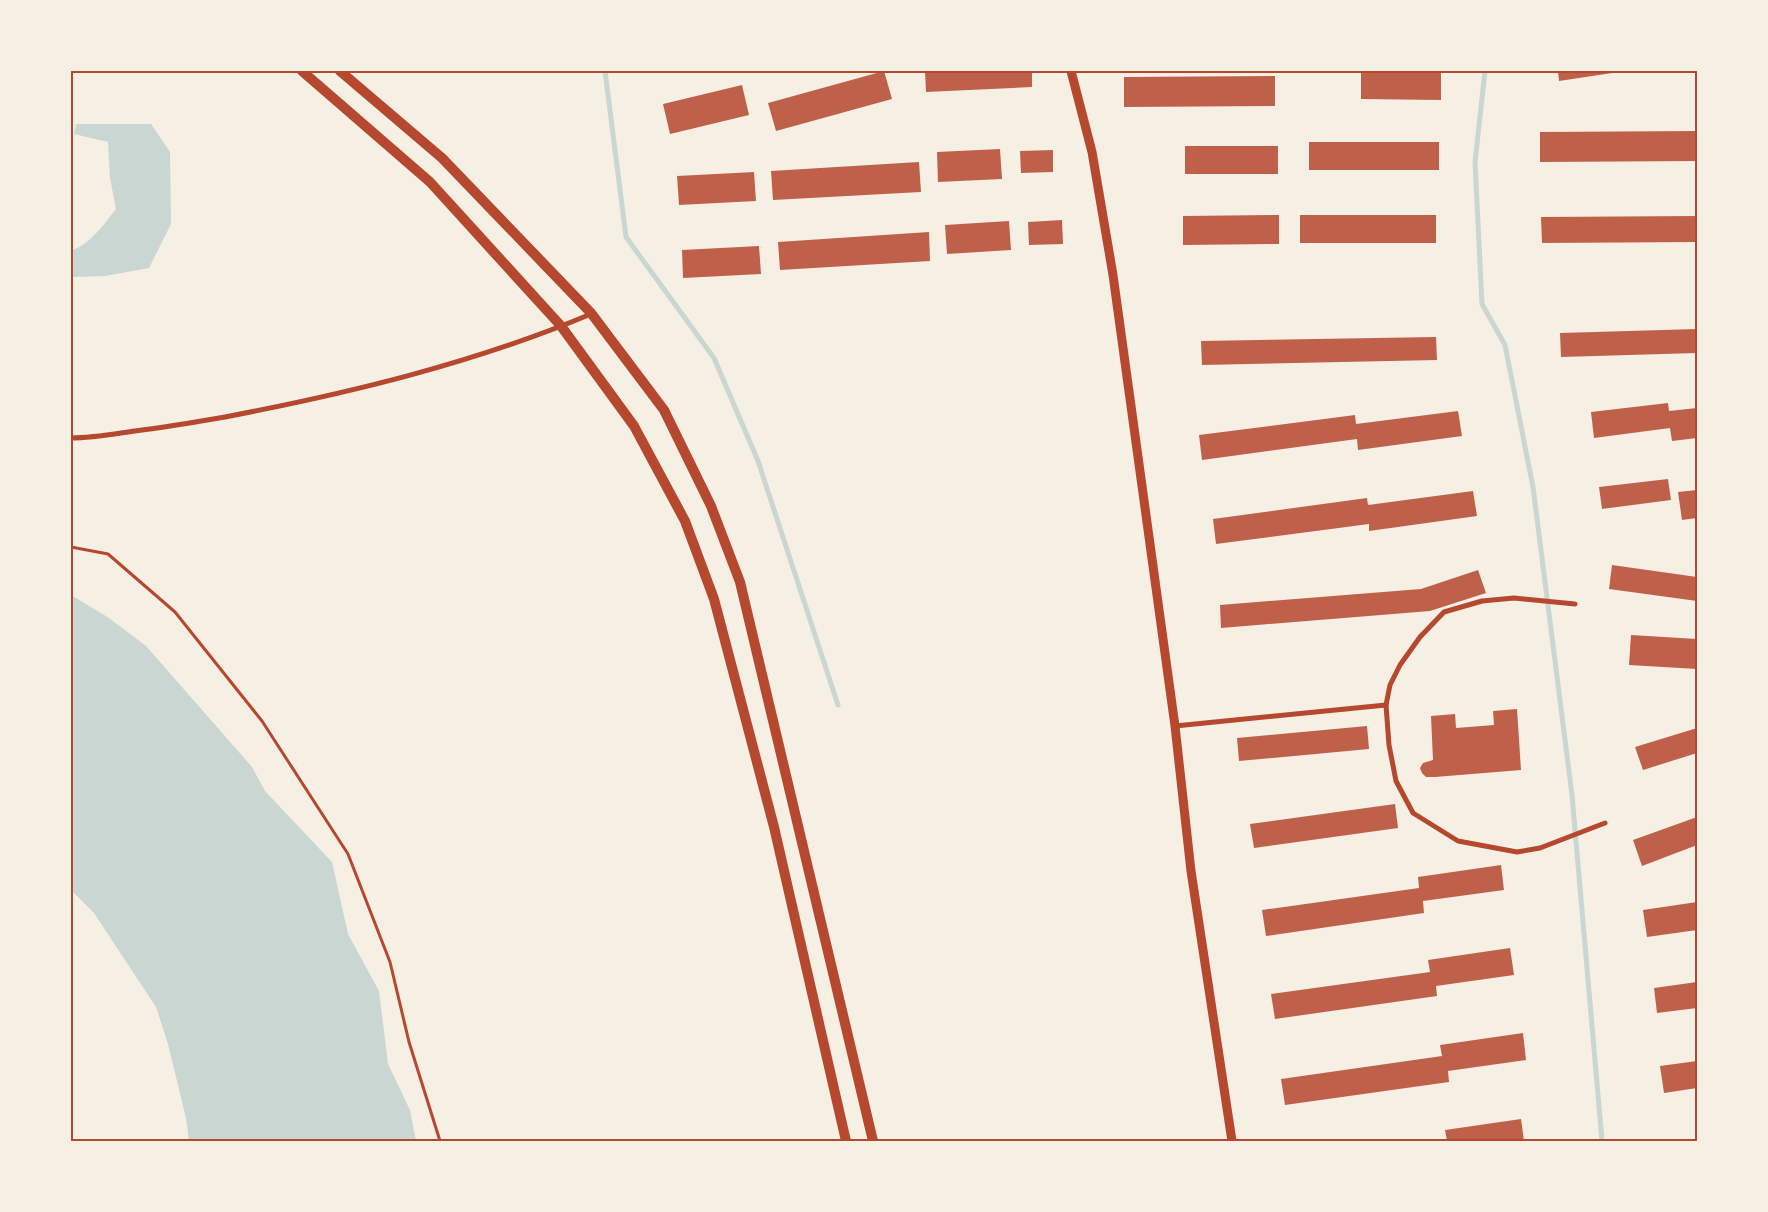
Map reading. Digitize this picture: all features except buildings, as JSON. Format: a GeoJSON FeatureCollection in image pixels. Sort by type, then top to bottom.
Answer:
{"type":"FeatureCollection","features":[{"type":"Feature","properties":{"kind":"main road"},"geometry":{"type":"LineString","coordinates":[[302,71],[430,182],[561,326],[634,426],[685,522],[714,599],[774,827],[846,1141]]}},
{"type":"Feature","properties":{"kind":"main road"},"geometry":{"type":"LineString","coordinates":[[340,71],[442,158],[591,313],[664,410],[711,506],[740,582],[872,1141]]}},
{"type":"Feature","properties":{"kind":"street"},"geometry":{"type":"LineString","coordinates":[[1071,71],[1092,152],[1113,275],[1175,726],[1190,871],[1232,1141]]}},
{"type":"Feature","properties":{"kind":"street"},"geometry":{"type":"LineString","coordinates":[[71,438],[88,438],[190,423],[279,407],[391,381],[561,326],[591,313]]}},
{"type":"Feature","properties":{"kind":"street"},"geometry":{"type":"LineString","coordinates":[[1576,604],[1514,598],[1482,602],[1444,612],[1420,637],[1400,665],[1390,685],[1386,705],[1389,745],[1396,780],[1413,813],[1458,841],[1517,852],[1540,848],[1605,823]]}},
{"type":"Feature","properties":{"kind":"street"},"geometry":{"type":"LineString","coordinates":[[1175,726],[1386,705]]}},
{"type":"Feature","properties":{"kind":"path"},"geometry":{"type":"LineString","coordinates":[[71,546],[108,554],[175,612],[262,720],[348,854],[390,962],[409,1042],[440,1141]]}},
{"type":"Feature","properties":{"kind":"shaded area"},"geometry":{"type":"Polygon","coordinates":[[[76,124],[151,124],[170,152],[171,224],[149,268],[105,276],[71,278],[71,250],[90,239],[116,209],[110,178],[108,142],[74,134],[76,124]]]}},
{"type":"Feature","properties":{"kind":"shaded area"},"geometry":{"type":"Polygon","coordinates":[[[71,595],[109,618],[146,646],[252,767],[265,791],[332,862],[348,934],[379,991],[388,1064],[410,1110],[416,1141],[189,1141],[186,1118],[168,1044],[156,1007],[94,913],[71,890],[71,595]]]}},
{"type":"Feature","properties":{"kind":"waterway"},"geometry":{"type":"LineString","coordinates":[[605,71],[626,237],[714,358],[758,461],[838,705]]}},
{"type":"Feature","properties":{"kind":"waterway"},"geometry":{"type":"LineString","coordinates":[[1485,71],[1475,162],[1482,304],[1505,345],[1533,487],[1572,795],[1602,1141]]}}]}
